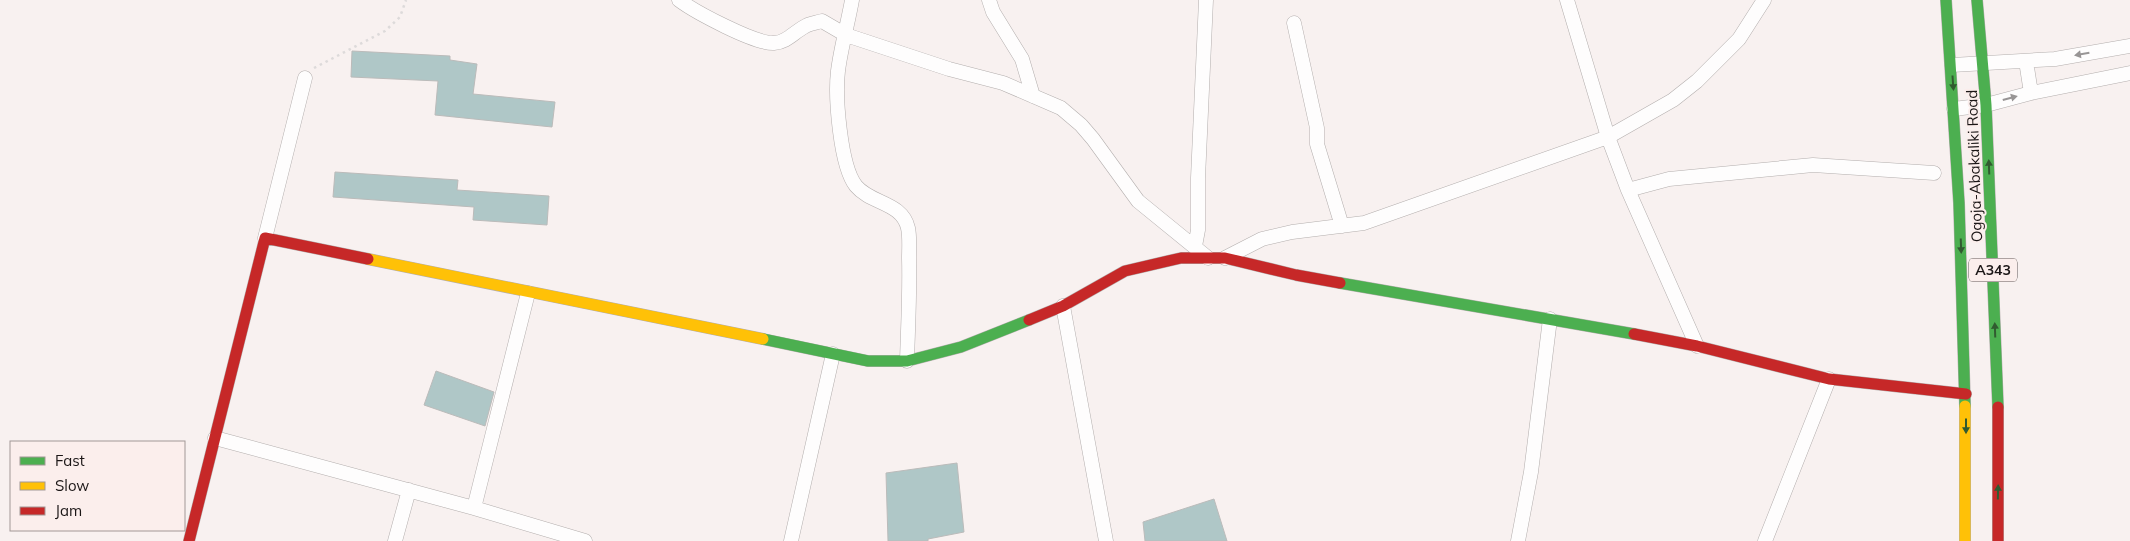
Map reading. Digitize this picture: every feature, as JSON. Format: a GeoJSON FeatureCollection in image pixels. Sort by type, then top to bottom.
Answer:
{"type":"FeatureCollection","features":[{"type":"Feature","properties":{"kind":"main road","name":"Ogoja-Abakaliki Road"},"geometry":{"type":"LineString","coordinates":[[1946,0],[1952,65],[1966,394],[1965,541]]}},
{"type":"Feature","properties":{"kind":"main road","name":"Ogoja-Abakaliki Road"},"geometry":{"type":"LineString","coordinates":[[1978,0],[1984,63],[1999,435],[1998,541]]}},
{"type":"Feature","properties":{"kind":"main road"},"geometry":{"type":"LineString","coordinates":[[189,541],[266,238],[868,361],[907,361],[961,347],[1063,306],[1125,271],[1181,258],[1225,258],[1296,275],[1456,304],[1550,318],[1697,346],[1829,379],[1966,394]]}},
{"type":"Feature","properties":{"kind":"street"},"geometry":{"type":"LineString","coordinates":[[679,0],[692,9],[753,38],[773,43],[788,39],[805,26],[822,21],[846,35],[948,69],[1004,83],[1061,108],[1081,125],[1138,201],[1208,258]]}},
{"type":"Feature","properties":{"kind":"street"},"geometry":{"type":"LineString","coordinates":[[852,0],[838,71],[842,146],[848,168],[857,186],[892,206],[902,216],[908,227],[910,283],[907,361]]}},
{"type":"Feature","properties":{"kind":"street"},"geometry":{"type":"LineString","coordinates":[[989,0],[993,12],[1022,59],[1032,96]]}},
{"type":"Feature","properties":{"kind":"street"},"geometry":{"type":"LineString","coordinates":[[1195,246],[1198,230],[1198,178],[1206,0]]}},
{"type":"Feature","properties":{"kind":"street"},"geometry":{"type":"LineString","coordinates":[[1567,0],[1608,137],[1628,190],[1697,346]]}},
{"type":"Feature","properties":{"kind":"street"},"geometry":{"type":"LineString","coordinates":[[1225,258],[1262,239],[1292,232],[1364,223],[1608,137],[1672,100],[1697,81],[1739,39],[1764,0]]}},
{"type":"Feature","properties":{"kind":"street"},"geometry":{"type":"LineString","coordinates":[[1294,23],[1317,128],[1317,144],[1342,226]]}},
{"type":"Feature","properties":{"kind":"street"},"geometry":{"type":"LineString","coordinates":[[1952,65],[2055,59],[2130,46]]}},
{"type":"Feature","properties":{"kind":"street"},"geometry":{"type":"LineString","coordinates":[[2026,61],[2031,93]]}},
{"type":"Feature","properties":{"kind":"street"},"geometry":{"type":"LineString","coordinates":[[1954,109],[1986,105],[2031,93],[2130,73]]}},
{"type":"Feature","properties":{"kind":"street"},"geometry":{"type":"LineString","coordinates":[[266,238],[306,78]]}},
{"type":"Feature","properties":{"kind":"street"},"geometry":{"type":"LineString","coordinates":[[1628,190],[1669,179],[1813,165],[1934,173]]}},
{"type":"Feature","properties":{"kind":"street"},"geometry":{"type":"LineString","coordinates":[[474,508],[528,293]]}},
{"type":"Feature","properties":{"kind":"street"},"geometry":{"type":"LineString","coordinates":[[1063,306],[1106,541]]}},
{"type":"Feature","properties":{"kind":"street"},"geometry":{"type":"LineString","coordinates":[[1518,541],[1531,472],[1550,318]]}},
{"type":"Feature","properties":{"kind":"street"},"geometry":{"type":"LineString","coordinates":[[791,541],[833,354]]}},
{"type":"Feature","properties":{"kind":"street"},"geometry":{"type":"LineString","coordinates":[[1765,541],[1829,379]]}},
{"type":"Feature","properties":{"kind":"street"},"geometry":{"type":"LineString","coordinates":[[215,438],[474,508],[585,541]]}},
{"type":"Feature","properties":{"kind":"street"},"geometry":{"type":"LineString","coordinates":[[395,541],[409,490]]}},
{"type":"Feature","properties":{"kind":"path"},"geometry":{"type":"LineString","coordinates":[[306,78],[310,70],[385,31],[400,17],[406,0]]}},
{"type":"Feature","properties":{"kind":"building"},"geometry":{"type":"Polygon","coordinates":[[[352,51],[450,56],[450,60],[477,64],[473,94],[555,102],[552,127],[435,115],[438,81],[351,77],[352,51]]]}},
{"type":"Feature","properties":{"kind":"building"},"geometry":{"type":"Polygon","coordinates":[[[335,172],[458,180],[457,190],[549,196],[547,225],[473,220],[474,207],[333,197],[335,172]]]}},
{"type":"Feature","properties":{"kind":"building"},"geometry":{"type":"Polygon","coordinates":[[[436,371],[494,392],[485,426],[424,405],[436,371]]]}},
{"type":"Feature","properties":{"kind":"building"},"geometry":{"type":"Polygon","coordinates":[[[957,463],[964,532],[928,539],[928,541],[888,541],[886,473],[957,463]]]}},
{"type":"Feature","properties":{"kind":"building"},"geometry":{"type":"Polygon","coordinates":[[[1214,499],[1227,541],[1145,541],[1143,522],[1214,499]]]}},
{"type":"Feature","properties":{"kind":"traffic: fast"},"geometry":{"type":"LineString","coordinates":[[1946,0],[1959,203],[1965,406]]}},
{"type":"Feature","properties":{"kind":"traffic: fast"},"geometry":{"type":"LineString","coordinates":[[1977,0],[1986,105],[1998,407]]}},
{"type":"Feature","properties":{"kind":"traffic: fast"},"geometry":{"type":"LineString","coordinates":[[1340,283],[1634,334]]}},
{"type":"Feature","properties":{"kind":"traffic: fast"},"geometry":{"type":"LineString","coordinates":[[763,339],[868,361],[907,361],[961,347],[1029,320]]}},
{"type":"Feature","properties":{"kind":"traffic: slow"},"geometry":{"type":"LineString","coordinates":[[368,259],[763,339]]}},
{"type":"Feature","properties":{"kind":"traffic: slow"},"geometry":{"type":"LineString","coordinates":[[1965,406],[1965,541]]}},
{"type":"Feature","properties":{"kind":"traffic: jam"},"geometry":{"type":"LineString","coordinates":[[189,541],[265,238],[368,259]]}},
{"type":"Feature","properties":{"kind":"traffic: jam"},"geometry":{"type":"LineString","coordinates":[[1029,320],[1063,306],[1125,271],[1181,258],[1225,258],[1296,275],[1340,283]]}},
{"type":"Feature","properties":{"kind":"traffic: jam"},"geometry":{"type":"LineString","coordinates":[[1634,334],[1697,346],[1829,379],[1966,394]]}},
{"type":"Feature","properties":{"kind":"traffic: jam"},"geometry":{"type":"LineString","coordinates":[[1998,407],[1998,541]]}}]}
